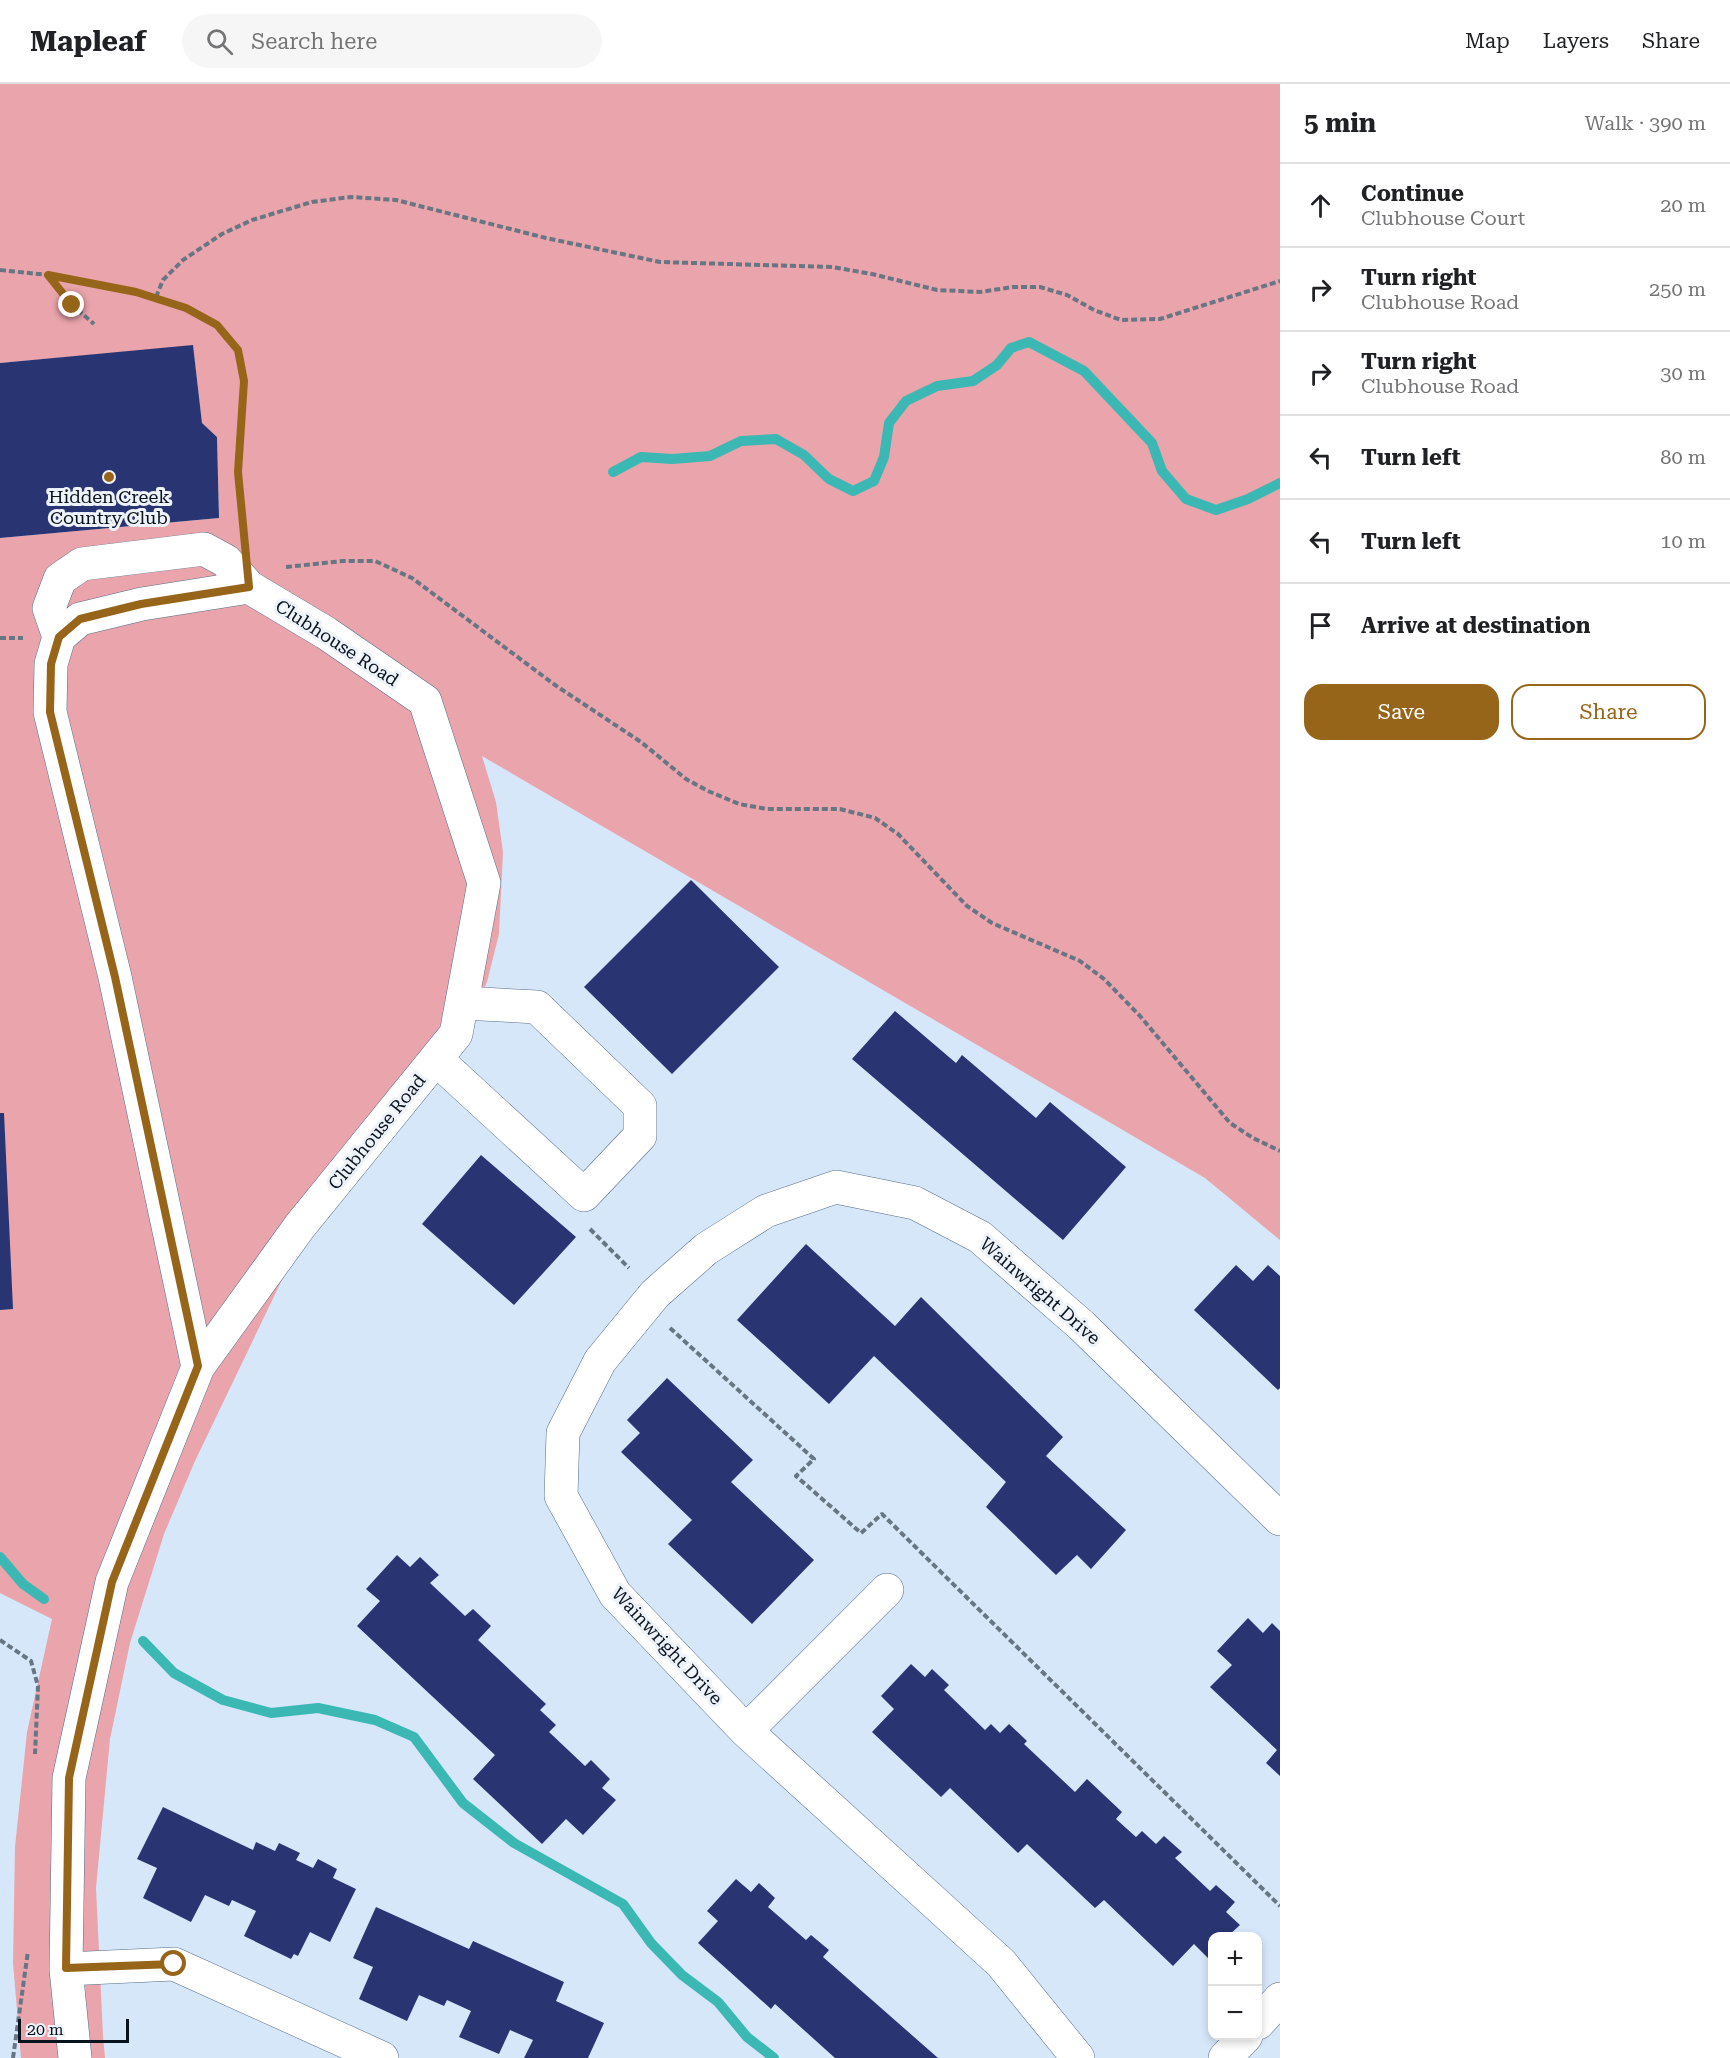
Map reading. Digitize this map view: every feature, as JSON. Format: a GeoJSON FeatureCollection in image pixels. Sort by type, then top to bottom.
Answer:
{"type":"FeatureCollection","features":[{"type":"Feature","properties":{"kind":"street","name":"Clubhouse Road"},"geometry":{"type":"LineString","coordinates":[[59,637],[49,608],[60,579],[82,564],[204,549],[226,561],[249,587],[326,633],[425,701],[484,884],[456,1035],[300,1226],[198,1366],[112,1582],[69,1778],[66,1968],[75,2058]]}},
{"type":"Feature","properties":{"kind":"street"},"geometry":{"type":"LineString","coordinates":[[198,1366],[115,977],[50,712],[51,664],[59,637],[80,619],[141,604],[249,587]]}},
{"type":"Feature","properties":{"kind":"street"},"geometry":{"type":"LineString","coordinates":[[436,1059],[584,1195],[640,1136],[640,1106],[537,1007],[462,1003]]}},
{"type":"Feature","properties":{"kind":"street","name":"Wainwright Drive"},"geometry":{"type":"LineString","coordinates":[[1077,2058],[1001,1963],[746,1731],[615,1594],[561,1496],[562,1433],[600,1361],[650,1300],[706,1249],[766,1211],[836,1187],[915,1203],[980,1237],[1081,1325],[1280,1519]]}},
{"type":"Feature","properties":{"kind":"street"},"geometry":{"type":"LineString","coordinates":[[746,1731],[887,1590]]}},
{"type":"Feature","properties":{"kind":"street"},"geometry":{"type":"LineString","coordinates":[[66,1968],[174,1964],[382,2058]]}},
{"type":"Feature","properties":{"kind":"street"},"geometry":{"type":"LineString","coordinates":[[1262,2018],[1280,1999]]}},
{"type":"Feature","properties":{"kind":"street"},"geometry":{"type":"LineString","coordinates":[[1225,2058],[1242,2040]]}},
{"type":"Feature","properties":{"kind":"path"},"geometry":{"type":"LineString","coordinates":[[156,297],[163,280],[183,260],[222,234],[252,219],[312,202],[351,197],[396,200],[535,235],[660,262],[832,267],[937,290],[980,292],[1013,287],[1040,287],[1067,295],[1094,310],[1120,320],[1160,319],[1280,281]]}},
{"type":"Feature","properties":{"kind":"path"},"geometry":{"type":"LineString","coordinates":[[0,270],[48,275],[156,297],[186,308],[217,325],[238,350],[244,381],[238,472],[249,587],[272,571],[292,565],[375,561],[412,578],[555,685],[641,742],[686,779],[708,791],[739,804],[767,809],[840,809],[875,818],[898,834],[967,906],[992,923],[1080,961],[1104,979],[1140,1016],[1230,1123],[1253,1138],[1280,1151]]}},
{"type":"Feature","properties":{"kind":"path"},"geometry":{"type":"LineString","coordinates":[[48,275],[72,305],[94,324]]}},
{"type":"Feature","properties":{"kind":"path"},"geometry":{"type":"LineString","coordinates":[[589,1229],[650,1300],[814,1459],[796,1476],[861,1533],[882,1514],[1280,1906]]}},
{"type":"Feature","properties":{"kind":"path"},"geometry":{"type":"LineString","coordinates":[[0,1640],[31,1661]]}},
{"type":"Feature","properties":{"kind":"shaded area","name":"Hidden Creek Country Club"},"geometry":{"type":"Polygon","coordinates":[[[0,84],[1280,84],[1280,1240],[1205,1178],[482,756],[496,802],[503,852],[499,934],[487,982],[467,1027],[291,1261],[195,1461],[164,1534],[130,1643],[110,1739],[96,1888],[105,2058],[21,2058],[13,1963],[15,1847],[27,1732],[52,1619],[0,1593],[0,538],[219,518],[217,437],[202,423],[193,346],[0,363],[0,84]]]}},
{"type":"Feature","properties":{"kind":"building","name":"Hidden Creek Country Club"},"geometry":{"type":"Polygon","coordinates":[[[193,345],[202,423],[217,437],[219,518],[0,538],[0,363],[193,345]]]}},
{"type":"Feature","properties":{"kind":"building"},"geometry":{"type":"Polygon","coordinates":[[[691,880],[779,967],[672,1074],[584,987],[691,880]]]}},
{"type":"Feature","properties":{"kind":"building"},"geometry":{"type":"Polygon","coordinates":[[[895,1011],[956,1063],[962,1055],[1036,1118],[1050,1102],[1126,1167],[1063,1240],[852,1059],[895,1011]]]}},
{"type":"Feature","properties":{"kind":"building"},"geometry":{"type":"Polygon","coordinates":[[[0,1113],[4,1113],[13,1309],[0,1310],[0,1113]]]}},
{"type":"Feature","properties":{"kind":"building"},"geometry":{"type":"Polygon","coordinates":[[[481,1155],[576,1237],[514,1305],[422,1224],[481,1155]]]}},
{"type":"Feature","properties":{"kind":"building"},"geometry":{"type":"Polygon","coordinates":[[[806,1244],[895,1326],[921,1297],[1063,1437],[1046,1456],[1126,1530],[1091,1569],[1077,1555],[1056,1575],[986,1507],[1006,1482],[874,1356],[829,1404],[737,1320],[806,1244]]]}},
{"type":"Feature","properties":{"kind":"building"},"geometry":{"type":"Polygon","coordinates":[[[1236,1265],[1253,1281],[1268,1265],[1280,1276],[1280,1388],[1278,1390],[1194,1310],[1236,1265]]]}},
{"type":"Feature","properties":{"kind":"building"},"geometry":{"type":"Polygon","coordinates":[[[667,1378],[753,1460],[731,1482],[814,1560],[752,1624],[668,1544],[692,1520],[621,1452],[640,1433],[627,1420],[667,1378]]]}},
{"type":"Feature","properties":{"kind":"building"},"geometry":{"type":"Polygon","coordinates":[[[397,1555],[410,1567],[420,1557],[439,1575],[430,1583],[465,1616],[473,1609],[491,1626],[478,1640],[546,1704],[540,1710],[556,1725],[549,1732],[585,1766],[591,1760],[610,1779],[602,1788],[616,1800],[583,1835],[566,1819],[542,1844],[473,1779],[495,1755],[357,1626],[380,1601],[366,1589],[397,1555]]]}},
{"type":"Feature","properties":{"kind":"building"},"geometry":{"type":"Polygon","coordinates":[[[1248,1618],[1263,1633],[1272,1623],[1280,1631],[1280,1776],[1266,1763],[1277,1750],[1210,1687],[1232,1665],[1217,1651],[1248,1618]]]}},
{"type":"Feature","properties":{"kind":"building"},"geometry":{"type":"Polygon","coordinates":[[[911,1664],[925,1677],[932,1669],[949,1685],[944,1690],[985,1730],[991,1724],[1000,1733],[1009,1724],[1027,1741],[1024,1744],[1075,1792],[1087,1779],[1122,1812],[1116,1819],[1136,1837],[1142,1831],[1156,1844],[1164,1836],[1182,1852],[1175,1858],[1210,1891],[1216,1885],[1235,1902],[1226,1912],[1240,1925],[1232,1932],[1208,1932],[1208,1958],[1194,1944],[1173,1966],[1104,1900],[1095,1908],[1027,1844],[1018,1853],[950,1788],[941,1797],[872,1732],[894,1709],[881,1696],[911,1664]]]}},
{"type":"Feature","properties":{"kind":"building"},"geometry":{"type":"Polygon","coordinates":[[[163,1807],[253,1850],[256,1842],[275,1851],[279,1843],[300,1853],[296,1860],[313,1868],[318,1859],[337,1869],[333,1878],[356,1889],[330,1942],[310,1932],[298,1956],[294,1954],[291,1959],[244,1936],[256,1911],[232,1900],[229,1906],[205,1895],[191,1922],[143,1898],[157,1868],[137,1859],[163,1807]]]}},
{"type":"Feature","properties":{"kind":"building"},"geometry":{"type":"Polygon","coordinates":[[[736,1879],[751,1892],[759,1883],[775,1898],[768,1907],[806,1940],[811,1935],[829,1950],[823,1957],[938,2058],[835,2058],[775,2004],[771,2009],[698,1943],[718,1921],[707,1911],[736,1879]]]}},
{"type":"Feature","properties":{"kind":"building"},"geometry":{"type":"Polygon","coordinates":[[[376,1907],[469,1949],[473,1941],[564,1982],[556,2001],[604,2023],[588,2058],[524,2058],[533,2040],[510,2030],[499,2054],[459,2037],[471,2011],[447,2000],[444,2006],[419,1995],[407,2021],[359,1999],[373,1967],[353,1958],[376,1907]]]}},
{"type":"Feature","properties":{"kind":"waterway"},"geometry":{"type":"LineString","coordinates":[[613,472],[641,457],[672,459],[710,456],[741,441],[776,439],[804,455],[829,479],[853,491],[874,481],[884,457],[889,423],[906,401],[937,386],[973,381],[997,365],[1011,348],[1029,342],[1084,371],[1152,443],[1162,471],[1186,499],[1216,510],[1248,499],[1280,483]]}},
{"type":"Feature","properties":{"kind":"waterway"},"geometry":{"type":"LineString","coordinates":[[0,1557],[23,1584],[44,1599]]}},
{"type":"Feature","properties":{"kind":"waterway"},"geometry":{"type":"LineString","coordinates":[[143,1641],[174,1673],[223,1700],[271,1713],[318,1708],[375,1720],[414,1737],[463,1803],[514,1843],[623,1904],[651,1943],[682,1975],[718,2002],[747,2037],[774,2058]]}},
{"type":"Feature","properties":{"kind":"place","name":"Hidden Creek Country Club"},"geometry":{"type":"Point","coordinates":[109,477]}},
{"type":"Feature","properties":{"kind":"route"},"geometry":{"type":"LineString","coordinates":[[72,305],[48,275],[136,292],[186,308],[217,325],[238,350],[244,381],[238,472],[249,587],[141,604],[80,619],[59,637],[51,664],[50,712],[115,977],[198,1366],[112,1582],[69,1778],[66,1968],[174,1964]]}}]}
